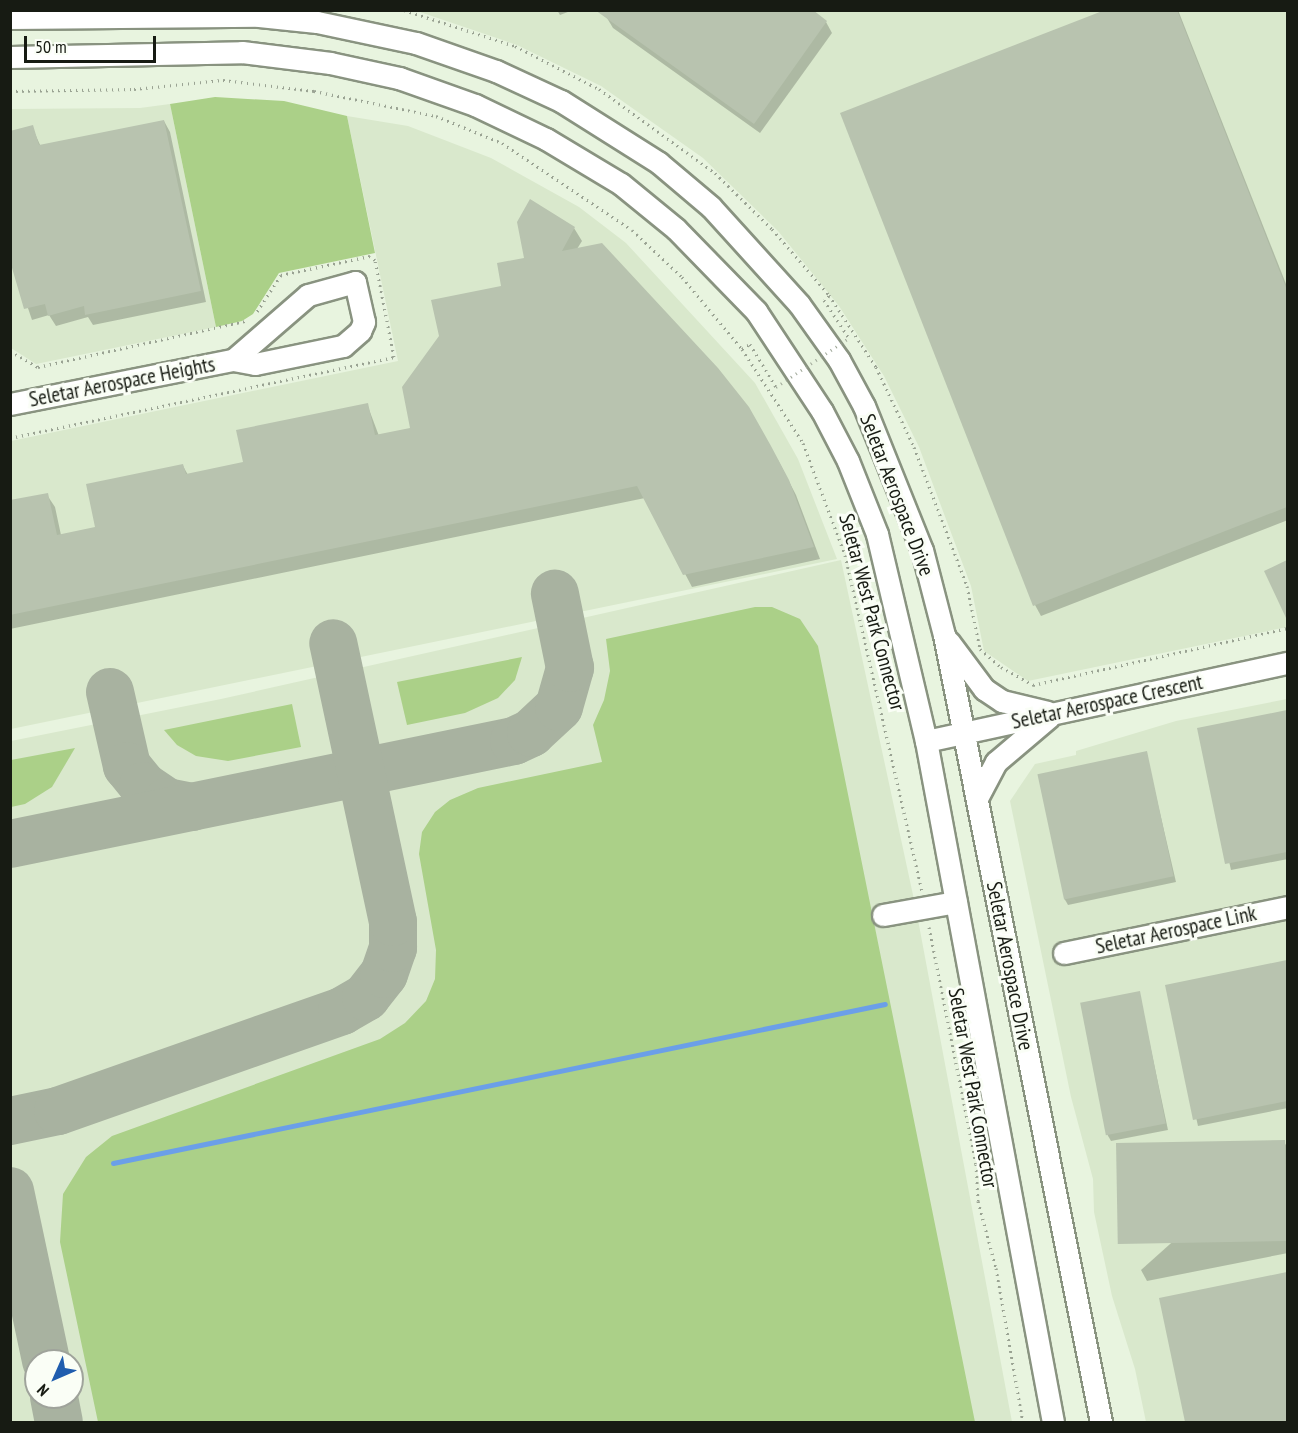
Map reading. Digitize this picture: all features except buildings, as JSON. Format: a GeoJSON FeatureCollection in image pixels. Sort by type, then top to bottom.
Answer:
{"type":"FeatureCollection","features":[{"type":"Feature","properties":{"kind":"street","name":"Seletar Aerospace Drive"},"geometry":{"type":"LineString","coordinates":[[12,17],[259,16],[317,22],[416,43],[496,71],[561,101],[621,137],[659,163],[711,207],[757,254],[839,360],[888,460],[922,550],[944,635],[961,733],[977,798],[1101,1422]]}},
{"type":"Feature","properties":{"kind":"street","name":"Seletar Aerospace Drive"},"geometry":{"type":"LineString","coordinates":[[10,57],[242,52],[330,63],[399,78],[475,105],[546,139],[621,184],[676,229],[727,278],[783,348],[822,411],[877,534],[926,741],[1053,1422]]}},
{"type":"Feature","properties":{"kind":"street","name":"Seletar Aerospace Heights"},"geometry":{"type":"LineString","coordinates":[[10,404],[233,360],[255,364],[343,346],[360,331],[364,322],[355,282],[308,295],[233,360]]}},
{"type":"Feature","properties":{"kind":"street"},"geometry":{"type":"LineString","coordinates":[[944,635],[984,689],[1002,700],[1054,713]]}},
{"type":"Feature","properties":{"kind":"street","name":"Seletar Aerospace Crescent"},"geometry":{"type":"LineString","coordinates":[[926,741],[1287,663]]}},
{"type":"Feature","properties":{"kind":"street"},"geometry":{"type":"LineString","coordinates":[[977,798],[996,762],[1054,713]]}},
{"type":"Feature","properties":{"kind":"street"},"geometry":{"type":"LineString","coordinates":[[883,915],[956,902]]}},
{"type":"Feature","properties":{"kind":"street","name":"Seletar Aerospace Link"},"geometry":{"type":"LineString","coordinates":[[1064,953],[1287,907]]}},
{"type":"Feature","properties":{"kind":"path","name":"Seletar West Park Connector"},"geometry":{"type":"LineString","coordinates":[[10,91],[134,89],[223,80],[314,91],[436,116],[502,143],[611,212],[682,277],[742,350],[803,443],[845,555],[925,908],[976,1164],[978,1201],[996,1268],[1023,1422]]}},
{"type":"Feature","properties":{"kind":"path"},"geometry":{"type":"LineString","coordinates":[[10,351],[39,367],[238,325],[255,315],[281,275],[370,256],[375,260]]}},
{"type":"Feature","properties":{"kind":"path"},"geometry":{"type":"LineString","coordinates":[[742,350],[750,344],[776,387],[849,338],[824,300],[829,295]]}},
{"type":"Feature","properties":{"kind":"shaded area"},"geometry":{"type":"Polygon","coordinates":[[[417,11],[1287,11],[1287,627],[1028,681],[984,651],[971,586],[919,447],[884,376],[839,306],[778,231],[703,158],[601,86],[517,45],[417,11]]]}},
{"type":"Feature","properties":{"kind":"shaded area"},"geometry":{"type":"Polygon","coordinates":[[[170,104],[216,327],[36,364],[11,348],[10,109],[140,108],[170,104]]]}},
{"type":"Feature","properties":{"kind":"shaded area"},"geometry":{"type":"Polygon","coordinates":[[[347,116],[408,126],[491,158],[579,207],[626,243],[755,383],[798,459],[837,559],[11,729],[11,441],[398,361],[347,116]]]}},
{"type":"Feature","properties":{"kind":"shaded area"},"geometry":{"type":"Polygon","coordinates":[[[841,560],[916,909],[1012,1422],[11,1422],[11,741],[221,699],[841,560]]]}},
{"type":"Feature","properties":{"kind":"shaded area"},"geometry":{"type":"Polygon","coordinates":[[[1287,699],[1287,1422],[1146,1422],[1135,1369],[1112,1296],[1094,1212],[1093,1179],[1071,1097],[1010,801],[1035,764],[1076,755],[1076,751],[1176,721],[1287,699]]]}},
{"type":"Feature","properties":{"kind":"green space"},"geometry":{"type":"Polygon","coordinates":[[[215,97],[284,101],[347,116],[375,253],[279,273],[253,314],[242,321],[216,327],[170,104],[215,97]]]}},
{"type":"Feature","properties":{"kind":"green space"},"geometry":{"type":"Polygon","coordinates":[[[755,607],[772,607],[800,619],[818,646],[975,1422],[98,1422],[60,1242],[63,1194],[86,1157],[112,1136],[380,1039],[405,1023],[426,1001],[435,979],[436,950],[419,854],[422,832],[435,812],[450,800],[478,788],[602,762],[593,725],[604,700],[610,671],[606,639],[755,607]]]}},
{"type":"Feature","properties":{"kind":"green space"},"geometry":{"type":"Polygon","coordinates":[[[522,657],[515,680],[498,698],[465,713],[407,725],[397,682],[522,657]]]}},
{"type":"Feature","properties":{"kind":"green space"},"geometry":{"type":"Polygon","coordinates":[[[292,704],[301,747],[228,761],[196,756],[177,745],[164,730],[292,704]]]}},
{"type":"Feature","properties":{"kind":"green space"},"geometry":{"type":"Polygon","coordinates":[[[75,748],[52,787],[25,804],[11,807],[11,760],[75,748]]]}},
{"type":"Feature","properties":{"kind":"waterway"},"geometry":{"type":"LineString","coordinates":[[113,1163],[885,1004]]}},
{"type":"Feature","properties":{"kind":"taxiway"},"geometry":{"type":"LineString","coordinates":[[10,844],[514,741],[531,733],[559,707],[570,668],[555,594]]}},
{"type":"Feature","properties":{"kind":"taxiway"},"geometry":{"type":"LineString","coordinates":[[10,1121],[58,1111],[342,1011],[366,997],[384,974],[393,948],[393,922],[333,643]]}},
{"type":"Feature","properties":{"kind":"taxiway"},"geometry":{"type":"LineString","coordinates":[[110,692],[127,766],[143,786],[167,802],[193,807]]}},
{"type":"Feature","properties":{"kind":"taxiway"},"geometry":{"type":"LineString","coordinates":[[10,1191],[43,1349]]}},
{"type":"Feature","properties":{"kind":"taxiway"},"geometry":{"type":"LineString","coordinates":[[56,1409],[59,1422]]}}]}
